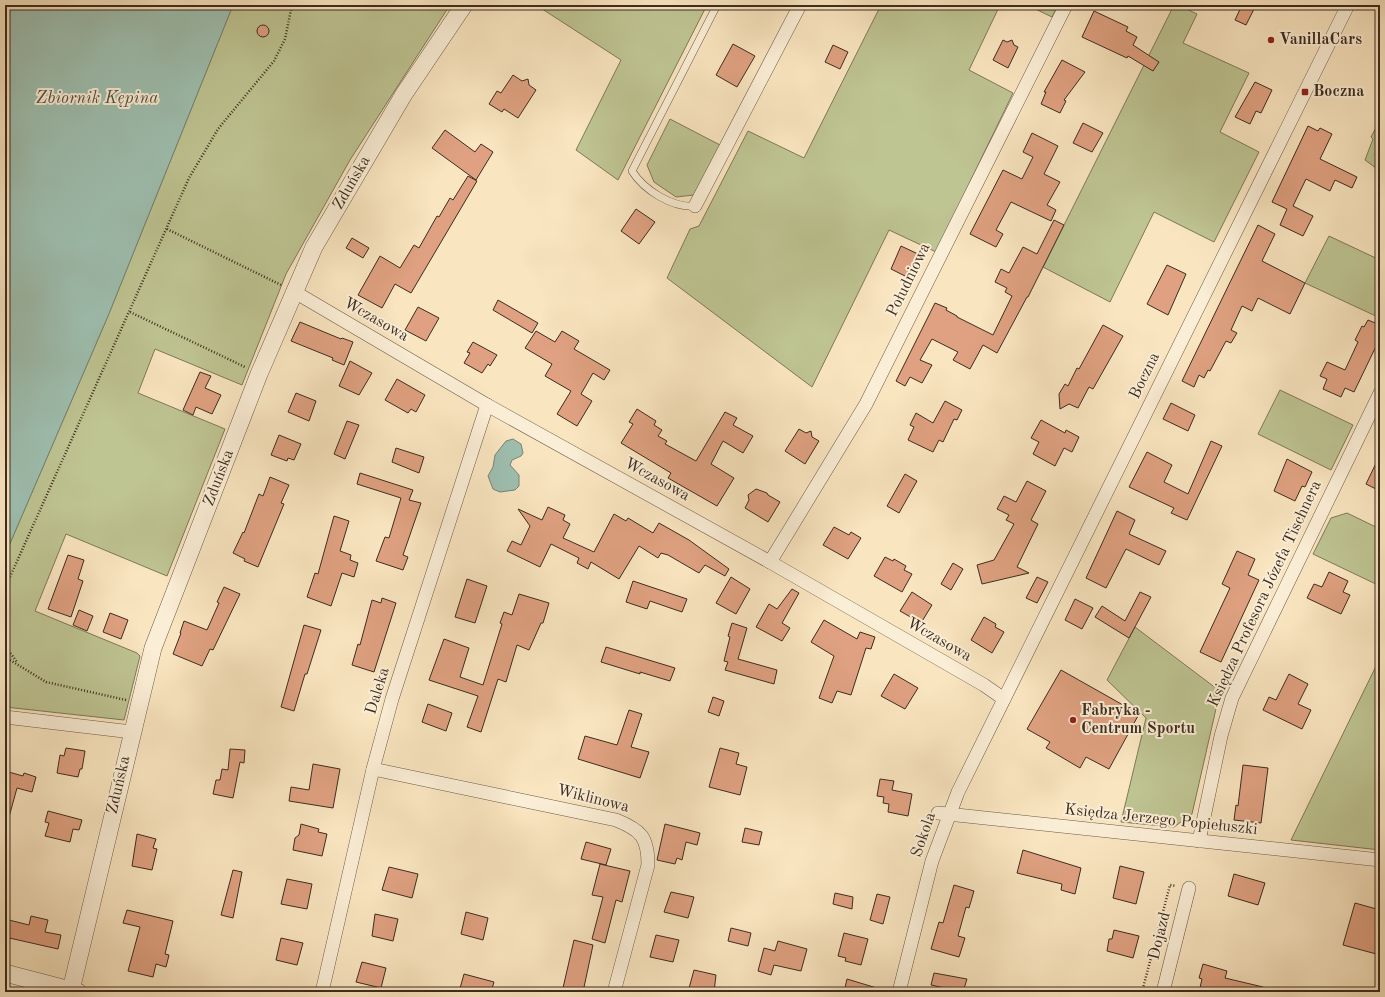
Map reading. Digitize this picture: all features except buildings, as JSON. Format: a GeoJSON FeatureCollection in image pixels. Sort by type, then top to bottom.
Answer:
{"type":"FeatureCollection","features":[{"type":"Feature","properties":{"kind":"street","name":"Zduńska"},"geometry":{"type":"LineString","coordinates":[[74,991],[132,732],[153,648],[259,374],[293,291],[314,247],[404,94],[464,5]]}},
{"type":"Feature","properties":{"kind":"street"},"geometry":{"type":"LineString","coordinates":[[695,206],[800,5]]}},
{"type":"Feature","properties":{"kind":"street","name":"Południowa"},"geometry":{"type":"LineString","coordinates":[[770,562],[866,404],[1066,5]]}},
{"type":"Feature","properties":{"kind":"street","name":"Boczna"},"geometry":{"type":"LineString","coordinates":[[1004,698],[1348,5]]}},
{"type":"Feature","properties":{"kind":"street","name":"Wczasowa"},"geometry":{"type":"LineString","coordinates":[[293,291],[488,405],[770,562],[1004,698]]}},
{"type":"Feature","properties":{"kind":"street","name":"Księdza Profesora Józefa Tischnera"},"geometry":{"type":"LineString","coordinates":[[1199,841],[1223,728],[1232,698],[1380,393]]}},
{"type":"Feature","properties":{"kind":"street","name":"Daleka"},"geometry":{"type":"LineString","coordinates":[[322,992],[374,769],[394,691],[488,405]]}},
{"type":"Feature","properties":{"kind":"street","name":"Sokola"},"geometry":{"type":"LineString","coordinates":[[899,992],[943,814],[958,792],[1004,698]]}},
{"type":"Feature","properties":{"kind":"street"},"geometry":{"type":"LineString","coordinates":[[5,716],[132,732]]}},
{"type":"Feature","properties":{"kind":"street","name":"Wiklinowa"},"geometry":{"type":"LineString","coordinates":[[374,769],[616,820],[632,826],[642,834],[648,848],[648,865],[614,992]]}},
{"type":"Feature","properties":{"kind":"street","name":"Księdza Jerzego Popiełuszki"},"geometry":{"type":"LineString","coordinates":[[943,814],[1380,860]]}},
{"type":"Feature","properties":{"kind":"street","name":"Dojazd"},"geometry":{"type":"LineString","coordinates":[[1163,992],[1189,888]]}},
{"type":"Feature","properties":{"kind":"street"},"geometry":{"type":"LineString","coordinates":[[5,973],[74,991]]}},
{"type":"Feature","properties":{"kind":"lane"},"geometry":{"type":"LineString","coordinates":[[695,206],[688,207],[664,199],[638,181],[632,171],[717,5]]}},
{"type":"Feature","properties":{"kind":"path"},"geometry":{"type":"LineString","coordinates":[[5,588],[189,178],[218,129],[274,61],[285,39],[292,5]]}},
{"type":"Feature","properties":{"kind":"path"},"geometry":{"type":"LineString","coordinates":[[167,229],[277,283]]}},
{"type":"Feature","properties":{"kind":"path"},"geometry":{"type":"LineString","coordinates":[[130,312],[259,374]]}},
{"type":"Feature","properties":{"kind":"path"},"geometry":{"type":"LineString","coordinates":[[5,646],[19,664]]}},
{"type":"Feature","properties":{"kind":"path"},"geometry":{"type":"LineString","coordinates":[[5,657],[19,664],[46,682],[139,703]]}},
{"type":"Feature","properties":{"kind":"path"},"geometry":{"type":"LineString","coordinates":[[1142,992],[1170,885],[1189,888]]}},
{"type":"Feature","properties":{"kind":"green space"},"geometry":{"type":"Polygon","coordinates":[[[233,5],[450,5],[350,160],[286,274],[242,385],[155,349],[138,393],[225,429],[167,576],[66,534],[35,611],[137,653],[140,656],[124,720],[5,707],[5,555],[108,316],[233,5]]]}},
{"type":"Feature","properties":{"kind":"green space"},"geometry":{"type":"Polygon","coordinates":[[[536,5],[707,5],[618,180],[576,150],[621,60],[536,5]]]}},
{"type":"Feature","properties":{"kind":"green space"},"geometry":{"type":"Polygon","coordinates":[[[881,5],[1000,5],[969,70],[1013,93],[936,252],[889,230],[812,387],[667,278],[690,229],[699,226],[748,131],[804,158],[881,5]]]}},
{"type":"Feature","properties":{"kind":"green space"},"geometry":{"type":"Polygon","coordinates":[[[1027,5],[1058,5],[1052,17],[1027,5]]]}},
{"type":"Feature","properties":{"kind":"green space"},"geometry":{"type":"Polygon","coordinates":[[[1174,5],[1178,5],[1197,14],[1183,43],[1249,73],[1220,132],[1259,152],[1214,242],[1154,212],[1110,302],[1043,267],[1174,5]]]}},
{"type":"Feature","properties":{"kind":"green space"},"geometry":{"type":"Polygon","coordinates":[[[670,119],[720,145],[694,195],[676,197],[654,182],[647,165],[670,119]]]}},
{"type":"Feature","properties":{"kind":"green space"},"geometry":{"type":"Polygon","coordinates":[[[1380,120],[1380,171],[1365,160],[1373,139],[1371,137],[1380,120]]]}},
{"type":"Feature","properties":{"kind":"green space"},"geometry":{"type":"Polygon","coordinates":[[[1329,236],[1380,260],[1380,318],[1305,283],[1329,236]]]}},
{"type":"Feature","properties":{"kind":"green space"},"geometry":{"type":"Polygon","coordinates":[[[1280,390],[1353,425],[1331,470],[1258,434],[1280,390]]]}},
{"type":"Feature","properties":{"kind":"green space"},"geometry":{"type":"Polygon","coordinates":[[[1347,513],[1380,529],[1380,586],[1313,554],[1331,518],[1347,513]]]}},
{"type":"Feature","properties":{"kind":"green space"},"geometry":{"type":"Polygon","coordinates":[[[1135,627],[1221,692],[1192,814],[1174,827],[1121,822],[1146,718],[1107,680],[1135,627]]]}},
{"type":"Feature","properties":{"kind":"green space"},"geometry":{"type":"Polygon","coordinates":[[[1380,658],[1380,850],[1291,840],[1380,658]]]}},
{"type":"Feature","properties":{"kind":"water","name":"Zbiornik Kępina"},"geometry":{"type":"Polygon","coordinates":[[[5,5],[233,5],[108,316],[5,555],[5,5]]]}},
{"type":"Feature","properties":{"kind":"water"},"geometry":{"type":"Polygon","coordinates":[[[513,439],[521,444],[523,453],[521,456],[512,460],[510,465],[519,475],[519,486],[515,490],[500,492],[493,489],[488,476],[493,467],[495,455],[506,441],[513,439]]]}},
{"type":"Feature","properties":{"kind":"place","name":"VanillaCars"},"geometry":{"type":"Point","coordinates":[1271,40]}},
{"type":"Feature","properties":{"kind":"place","name":"Boczna"},"geometry":{"type":"Point","coordinates":[1305,92]}},
{"type":"Feature","properties":{"kind":"place","name":"Fabryka - Centrum Sportu"},"geometry":{"type":"Point","coordinates":[1073,720]}}]}
